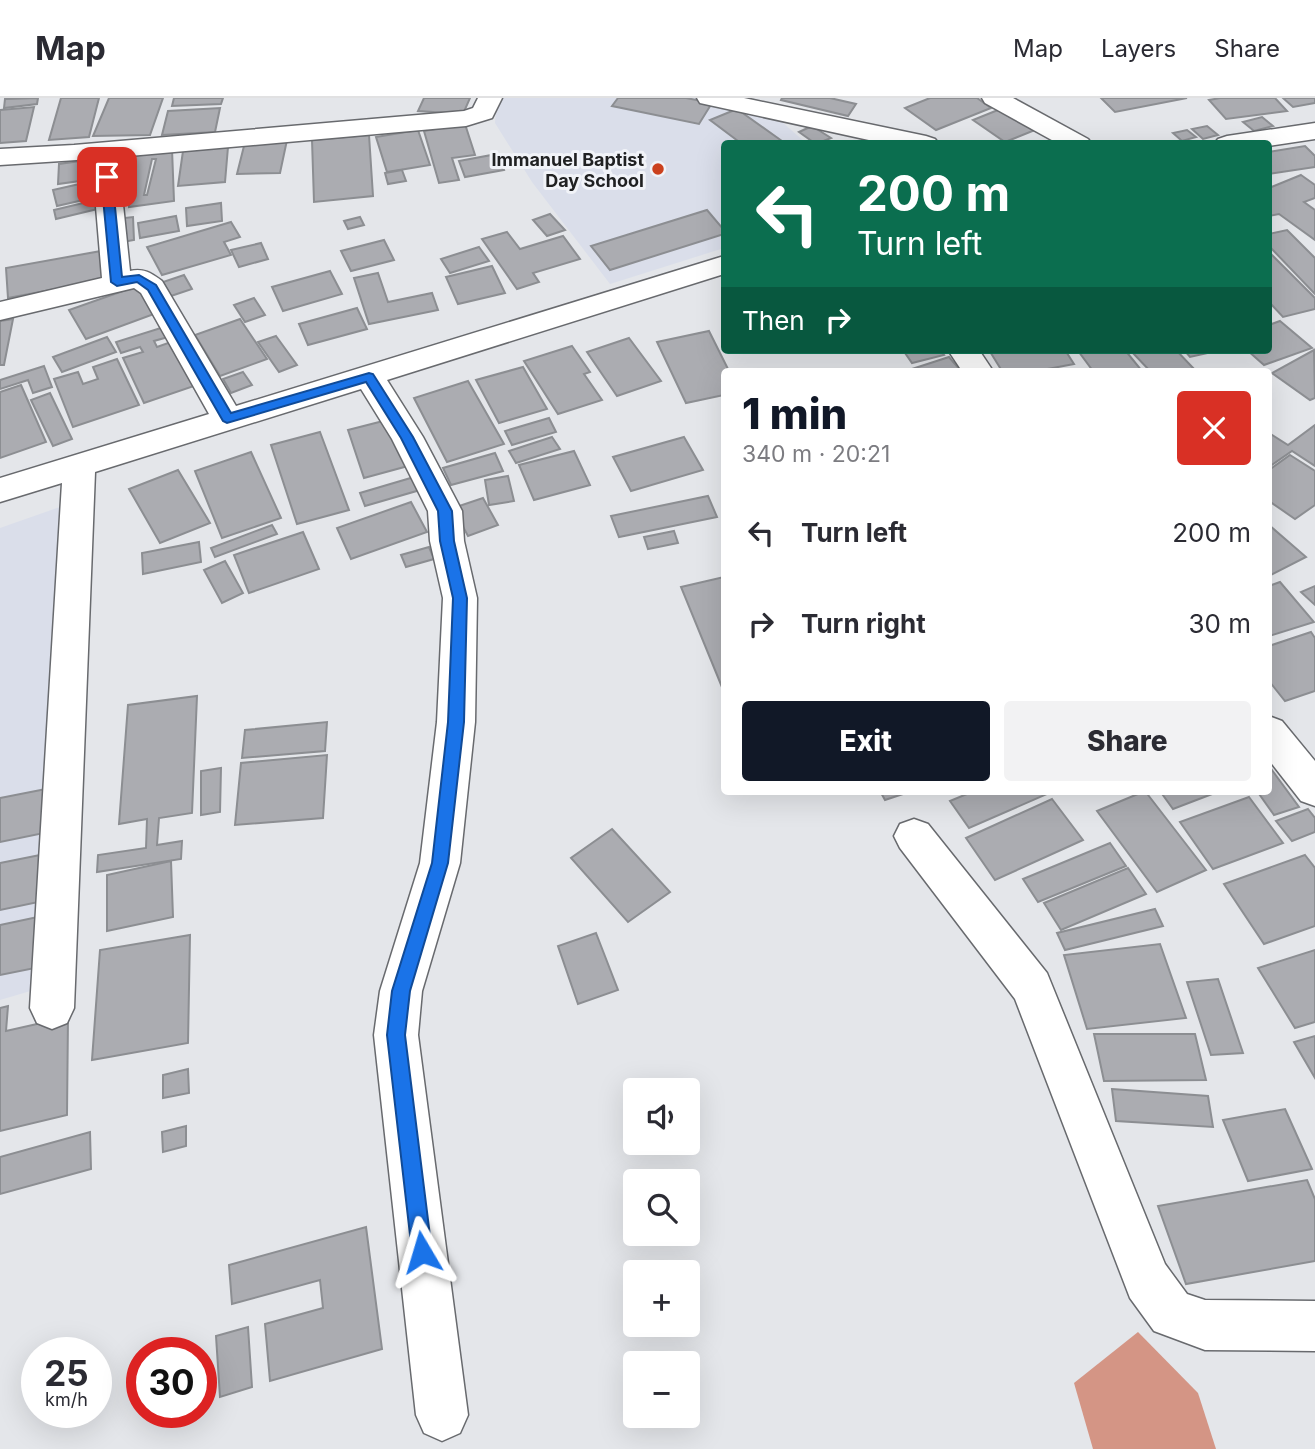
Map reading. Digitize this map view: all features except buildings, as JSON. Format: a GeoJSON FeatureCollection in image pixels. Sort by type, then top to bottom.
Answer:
{"type":"FeatureCollection","features":[{"type":"Feature","properties":{"kind":"street"},"geometry":{"type":"LineString","coordinates":[[0,157],[466,118],[483,113],[490,98]]}},
{"type":"Feature","properties":{"kind":"street"},"geometry":{"type":"LineString","coordinates":[[709,98],[907,140]]}},
{"type":"Feature","properties":{"kind":"street"},"geometry":{"type":"LineString","coordinates":[[994,98],[1072,140]]}},
{"type":"Feature","properties":{"kind":"street"},"geometry":{"type":"LineString","coordinates":[[1254,140],[1315,131]]}},
{"type":"Feature","properties":{"kind":"street"},"geometry":{"type":"LineString","coordinates":[[104,150],[117,282]]}},
{"type":"Feature","properties":{"kind":"street"},"geometry":{"type":"LineString","coordinates":[[0,490],[721,266]]}},
{"type":"Feature","properties":{"kind":"street"},"geometry":{"type":"LineString","coordinates":[[0,311],[139,278],[152,287],[227,418]]}},
{"type":"Feature","properties":{"kind":"street"},"geometry":{"type":"LineString","coordinates":[[369,377],[407,437],[445,511],[447,541],[460,598],[456,722],[440,863],[401,991],[396,1035],[442,1415]]}},
{"type":"Feature","properties":{"kind":"street"},"geometry":{"type":"LineString","coordinates":[[52,1008],[79,466]]}},
{"type":"Feature","properties":{"kind":"street"},"geometry":{"type":"LineString","coordinates":[[1272,736],[1315,789]]}},
{"type":"Feature","properties":{"kind":"street"},"geometry":{"type":"LineString","coordinates":[[914,836],[1032,987],[1147,1282],[1171,1314],[1205,1325],[1315,1326]]}},
{"type":"Feature","properties":{"kind":"shaded area"},"geometry":{"type":"Polygon","coordinates":[[[497,98],[695,98],[774,115],[803,140],[721,140],[721,249],[610,284],[532,182],[495,123],[497,98]]]}},
{"type":"Feature","properties":{"kind":"shaded area"},"geometry":{"type":"Polygon","coordinates":[[[94,495],[71,979],[0,1000],[0,528],[94,495]]]}},
{"type":"Feature","properties":{"kind":"shaded area"},"geometry":{"type":"Polygon","coordinates":[[[1138,1332],[1198,1393],[1216,1449],[1093,1449],[1074,1383],[1138,1332]]]}},
{"type":"Feature","properties":{"kind":"place","name":"Immanuel Baptist Day School"},"geometry":{"type":"Point","coordinates":[658,169]}},
{"type":"Feature","properties":{"kind":"route"},"geometry":{"type":"LineString","coordinates":[[107,177],[117,282],[139,278],[152,287],[227,418],[369,377],[407,437],[445,511],[447,541],[460,598],[456,722],[440,863],[401,991],[396,1035],[422,1252]]}}]}
